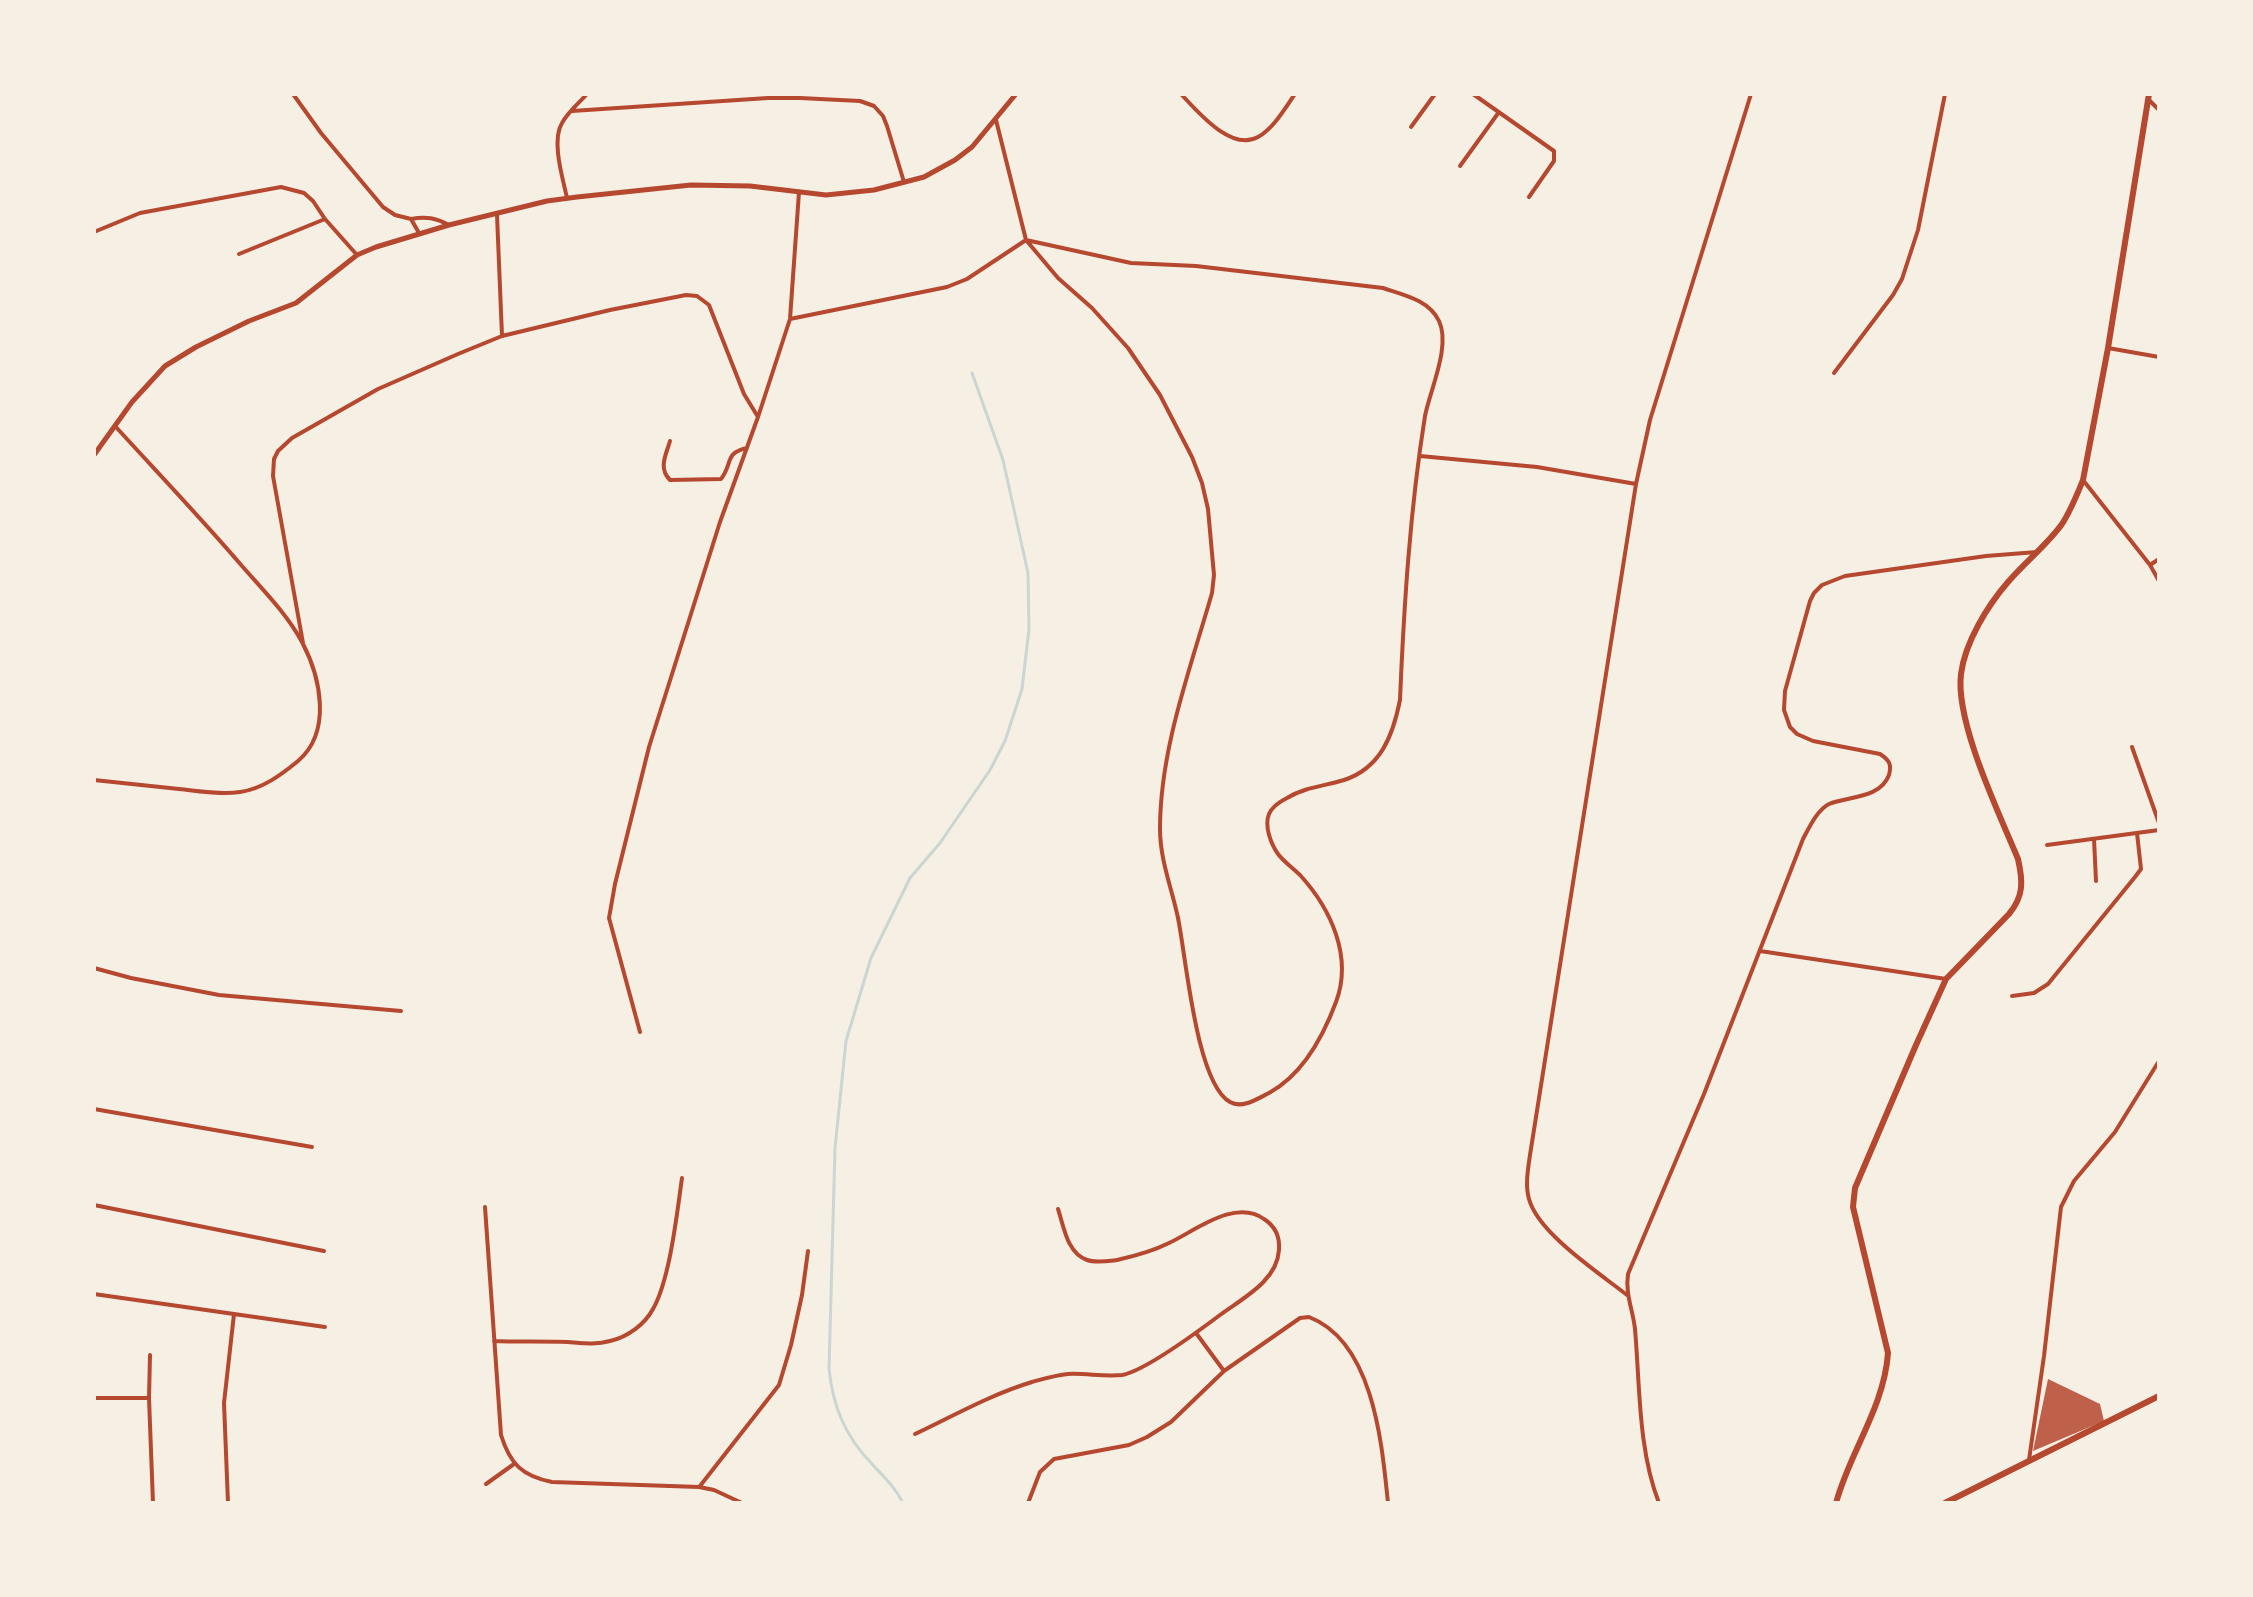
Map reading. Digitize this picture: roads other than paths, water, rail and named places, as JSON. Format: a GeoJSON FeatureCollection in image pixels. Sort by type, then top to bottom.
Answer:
{"type":"FeatureCollection","features":[{"type":"Feature","properties":{"kind":"main road"},"geometry":{"type":"LineString","coordinates":[[1836,1503],[1850,1462],[1881,1395],[1888,1353],[1852,1199],[1865,1162],[1946,979],[2018,904],[2022,891],[2018,859],[1966,720],[1961,674],[1983,616],[2011,579],[2061,525],[2083,480],[2108,348],[2148,96]]}},
{"type":"Feature","properties":{"kind":"main road"},"geometry":{"type":"LineString","coordinates":[[1945,1503],[2159,1396]]}},
{"type":"Feature","properties":{"kind":"street"},"geometry":{"type":"LineString","coordinates":[[293,94],[383,207],[395,215],[411,219],[423,216],[449,225]]}},
{"type":"Feature","properties":{"kind":"street"},"geometry":{"type":"LineString","coordinates":[[567,198],[558,141],[562,123],[587,94]]}},
{"type":"Feature","properties":{"kind":"street"},"geometry":{"type":"LineString","coordinates":[[94,455],[141,391],[165,366],[249,321],[296,303],[357,255],[419,233],[567,198],[691,185],[750,186],[826,195],[874,190],[934,173],[955,160],[972,147],[1016,94]]}},
{"type":"Feature","properties":{"kind":"street"},"geometry":{"type":"LineString","coordinates":[[1181,94],[1213,127],[1247,140],[1258,137],[1272,125],[1295,94]]}},
{"type":"Feature","properties":{"kind":"street"},"geometry":{"type":"LineString","coordinates":[[1411,127],[1435,94]]}},
{"type":"Feature","properties":{"kind":"street"},"geometry":{"type":"LineString","coordinates":[[1473,94],[1554,151],[1554,161],[1529,197]]}},
{"type":"Feature","properties":{"kind":"street"},"geometry":{"type":"LineString","coordinates":[[1627,1295],[1561,1242],[1533,1208],[1527,1189],[1530,1155],[1636,484],[1650,420],[1751,94]]}},
{"type":"Feature","properties":{"kind":"street"},"geometry":{"type":"LineString","coordinates":[[1834,373],[1902,279],[1918,230],[1945,94]]}},
{"type":"Feature","properties":{"kind":"street"},"geometry":{"type":"LineString","coordinates":[[2148,96],[2159,110]]}},
{"type":"Feature","properties":{"kind":"street"},"geometry":{"type":"LineString","coordinates":[[572,111],[768,98],[860,101],[874,106],[883,116],[904,182]]}},
{"type":"Feature","properties":{"kind":"street"},"geometry":{"type":"LineString","coordinates":[[1460,166],[1499,112]]}},
{"type":"Feature","properties":{"kind":"street"},"geometry":{"type":"LineString","coordinates":[[790,319],[947,287],[983,270],[1026,240],[1131,263],[1196,266],[1383,288],[1411,297],[1431,310],[1439,320],[1442,331],[1440,357],[1425,417],[1414,488],[1400,700],[1394,728],[1385,748],[1360,773],[1294,794],[1281,801],[1269,814],[1271,841],[1311,889],[1339,938],[1342,966],[1337,1000],[1302,1066],[1276,1089],[1239,1105],[1220,1094],[1200,1044],[1160,832],[1170,743],[1213,584],[1208,509],[1202,483],[1160,395],[1128,348],[1092,308],[1058,278],[1026,240],[996,120]]}},
{"type":"Feature","properties":{"kind":"street"},"geometry":{"type":"LineString","coordinates":[[94,232],[140,213],[273,188],[293,189],[313,201],[357,255]]}},
{"type":"Feature","properties":{"kind":"street"},"geometry":{"type":"LineString","coordinates":[[640,1032],[609,918],[621,852],[649,747],[720,522],[790,319],[799,192]]}},
{"type":"Feature","properties":{"kind":"street"},"geometry":{"type":"LineString","coordinates":[[497,215],[502,336]]}},
{"type":"Feature","properties":{"kind":"street"},"geometry":{"type":"LineString","coordinates":[[239,254],[325,219]]}},
{"type":"Feature","properties":{"kind":"street"},"geometry":{"type":"LineString","coordinates":[[411,219],[419,233]]}},
{"type":"Feature","properties":{"kind":"street"},"geometry":{"type":"LineString","coordinates":[[94,780],[225,793],[258,788],[283,774],[308,753],[317,734],[320,709],[318,690],[303,643],[273,476],[274,459],[292,438],[378,389],[502,336],[686,295],[697,296],[709,305],[744,394],[758,417]]}},
{"type":"Feature","properties":{"kind":"street"},"geometry":{"type":"LineString","coordinates":[[2108,348],[2159,357]]}},
{"type":"Feature","properties":{"kind":"street"},"geometry":{"type":"LineString","coordinates":[[115,426],[274,602],[303,643]]}},
{"type":"Feature","properties":{"kind":"street"},"geometry":{"type":"LineString","coordinates":[[670,441],[663,467],[670,480],[721,479],[725,476],[732,454],[747,448]]}},
{"type":"Feature","properties":{"kind":"street"},"geometry":{"type":"LineString","coordinates":[[1420,456],[1537,467],[1636,484]]}},
{"type":"Feature","properties":{"kind":"street"},"geometry":{"type":"LineString","coordinates":[[2083,480],[2150,565],[2159,581]]}},
{"type":"Feature","properties":{"kind":"street"},"geometry":{"type":"LineString","coordinates":[[1659,1503],[1648,1463],[1634,1324],[1627,1295],[1628,1274],[1682,1147],[1803,839],[1816,818],[1830,804],[1862,796],[1881,787],[1890,768],[1888,759],[1880,754],[1813,741],[1790,727],[1784,710],[1785,691],[1806,611],[1814,593],[1832,579],[1986,556],[2037,552]]}},
{"type":"Feature","properties":{"kind":"street"},"geometry":{"type":"LineString","coordinates":[[2150,565],[2159,559]]}},
{"type":"Feature","properties":{"kind":"street"},"geometry":{"type":"LineString","coordinates":[[2132,747],[2159,823]]}},
{"type":"Feature","properties":{"kind":"street"},"geometry":{"type":"LineString","coordinates":[[2047,845],[2159,830]]}},
{"type":"Feature","properties":{"kind":"street"},"geometry":{"type":"LineString","coordinates":[[2012,996],[2034,993],[2048,984],[2135,877],[2141,869],[2137,833]]}},
{"type":"Feature","properties":{"kind":"street"},"geometry":{"type":"LineString","coordinates":[[2094,839],[2096,881]]}},
{"type":"Feature","properties":{"kind":"street"},"geometry":{"type":"LineString","coordinates":[[1760,951],[1946,979]]}},
{"type":"Feature","properties":{"kind":"street"},"geometry":{"type":"LineString","coordinates":[[94,968],[219,995],[401,1011]]}},
{"type":"Feature","properties":{"kind":"street"},"geometry":{"type":"LineString","coordinates":[[2029,1460],[2061,1207],[2074,1181],[2115,1132],[2159,1061]]}},
{"type":"Feature","properties":{"kind":"street"},"geometry":{"type":"LineString","coordinates":[[94,1109],[312,1147]]}},
{"type":"Feature","properties":{"kind":"street"},"geometry":{"type":"LineString","coordinates":[[494,1341],[600,1343],[622,1337],[636,1328],[654,1309],[662,1290],[682,1178]]}},
{"type":"Feature","properties":{"kind":"street"},"geometry":{"type":"LineString","coordinates":[[94,1205],[324,1251]]}},
{"type":"Feature","properties":{"kind":"street"},"geometry":{"type":"LineString","coordinates":[[485,1207],[501,1435],[514,1464],[534,1479],[699,1487],[714,1490],[742,1503]]}},
{"type":"Feature","properties":{"kind":"street"},"geometry":{"type":"LineString","coordinates":[[915,1434],[1029,1383],[1067,1374],[1125,1375],[1140,1368],[1196,1333],[1264,1282],[1278,1262],[1279,1243],[1275,1229],[1251,1212],[1223,1216],[1149,1252],[1106,1262],[1088,1260],[1077,1254],[1068,1242],[1058,1209]]}},
{"type":"Feature","properties":{"kind":"street"},"geometry":{"type":"LineString","coordinates":[[699,1487],[779,1385],[794,1333],[808,1251]]}},
{"type":"Feature","properties":{"kind":"street"},"geometry":{"type":"LineString","coordinates":[[94,1294],[325,1327]]}},
{"type":"Feature","properties":{"kind":"street"},"geometry":{"type":"LineString","coordinates":[[228,1503],[224,1403],[234,1314]]}},
{"type":"Feature","properties":{"kind":"street"},"geometry":{"type":"LineString","coordinates":[[1028,1503],[1040,1472],[1054,1459],[1129,1445],[1147,1437],[1171,1422],[1245,1355],[1300,1318],[1313,1317],[1340,1339],[1370,1390],[1381,1438],[1388,1503]]}},
{"type":"Feature","properties":{"kind":"street"},"geometry":{"type":"LineString","coordinates":[[1196,1333],[1224,1371]]}},
{"type":"Feature","properties":{"kind":"street"},"geometry":{"type":"LineString","coordinates":[[150,1355],[153,1503]]}},
{"type":"Feature","properties":{"kind":"street"},"geometry":{"type":"LineString","coordinates":[[94,1398],[149,1398]]}},
{"type":"Feature","properties":{"kind":"street"},"geometry":{"type":"LineString","coordinates":[[486,1484],[514,1464]]}},
{"type":"Feature","properties":{"kind":"waterway"},"geometry":{"type":"LineString","coordinates":[[903,1503],[848,1432],[837,1408],[831,1383],[835,1148],[846,1041],[871,958],[910,878],[940,843],[990,770],[1005,741],[1022,689],[1029,629],[1028,573],[1003,460],[972,373]]}}]}
